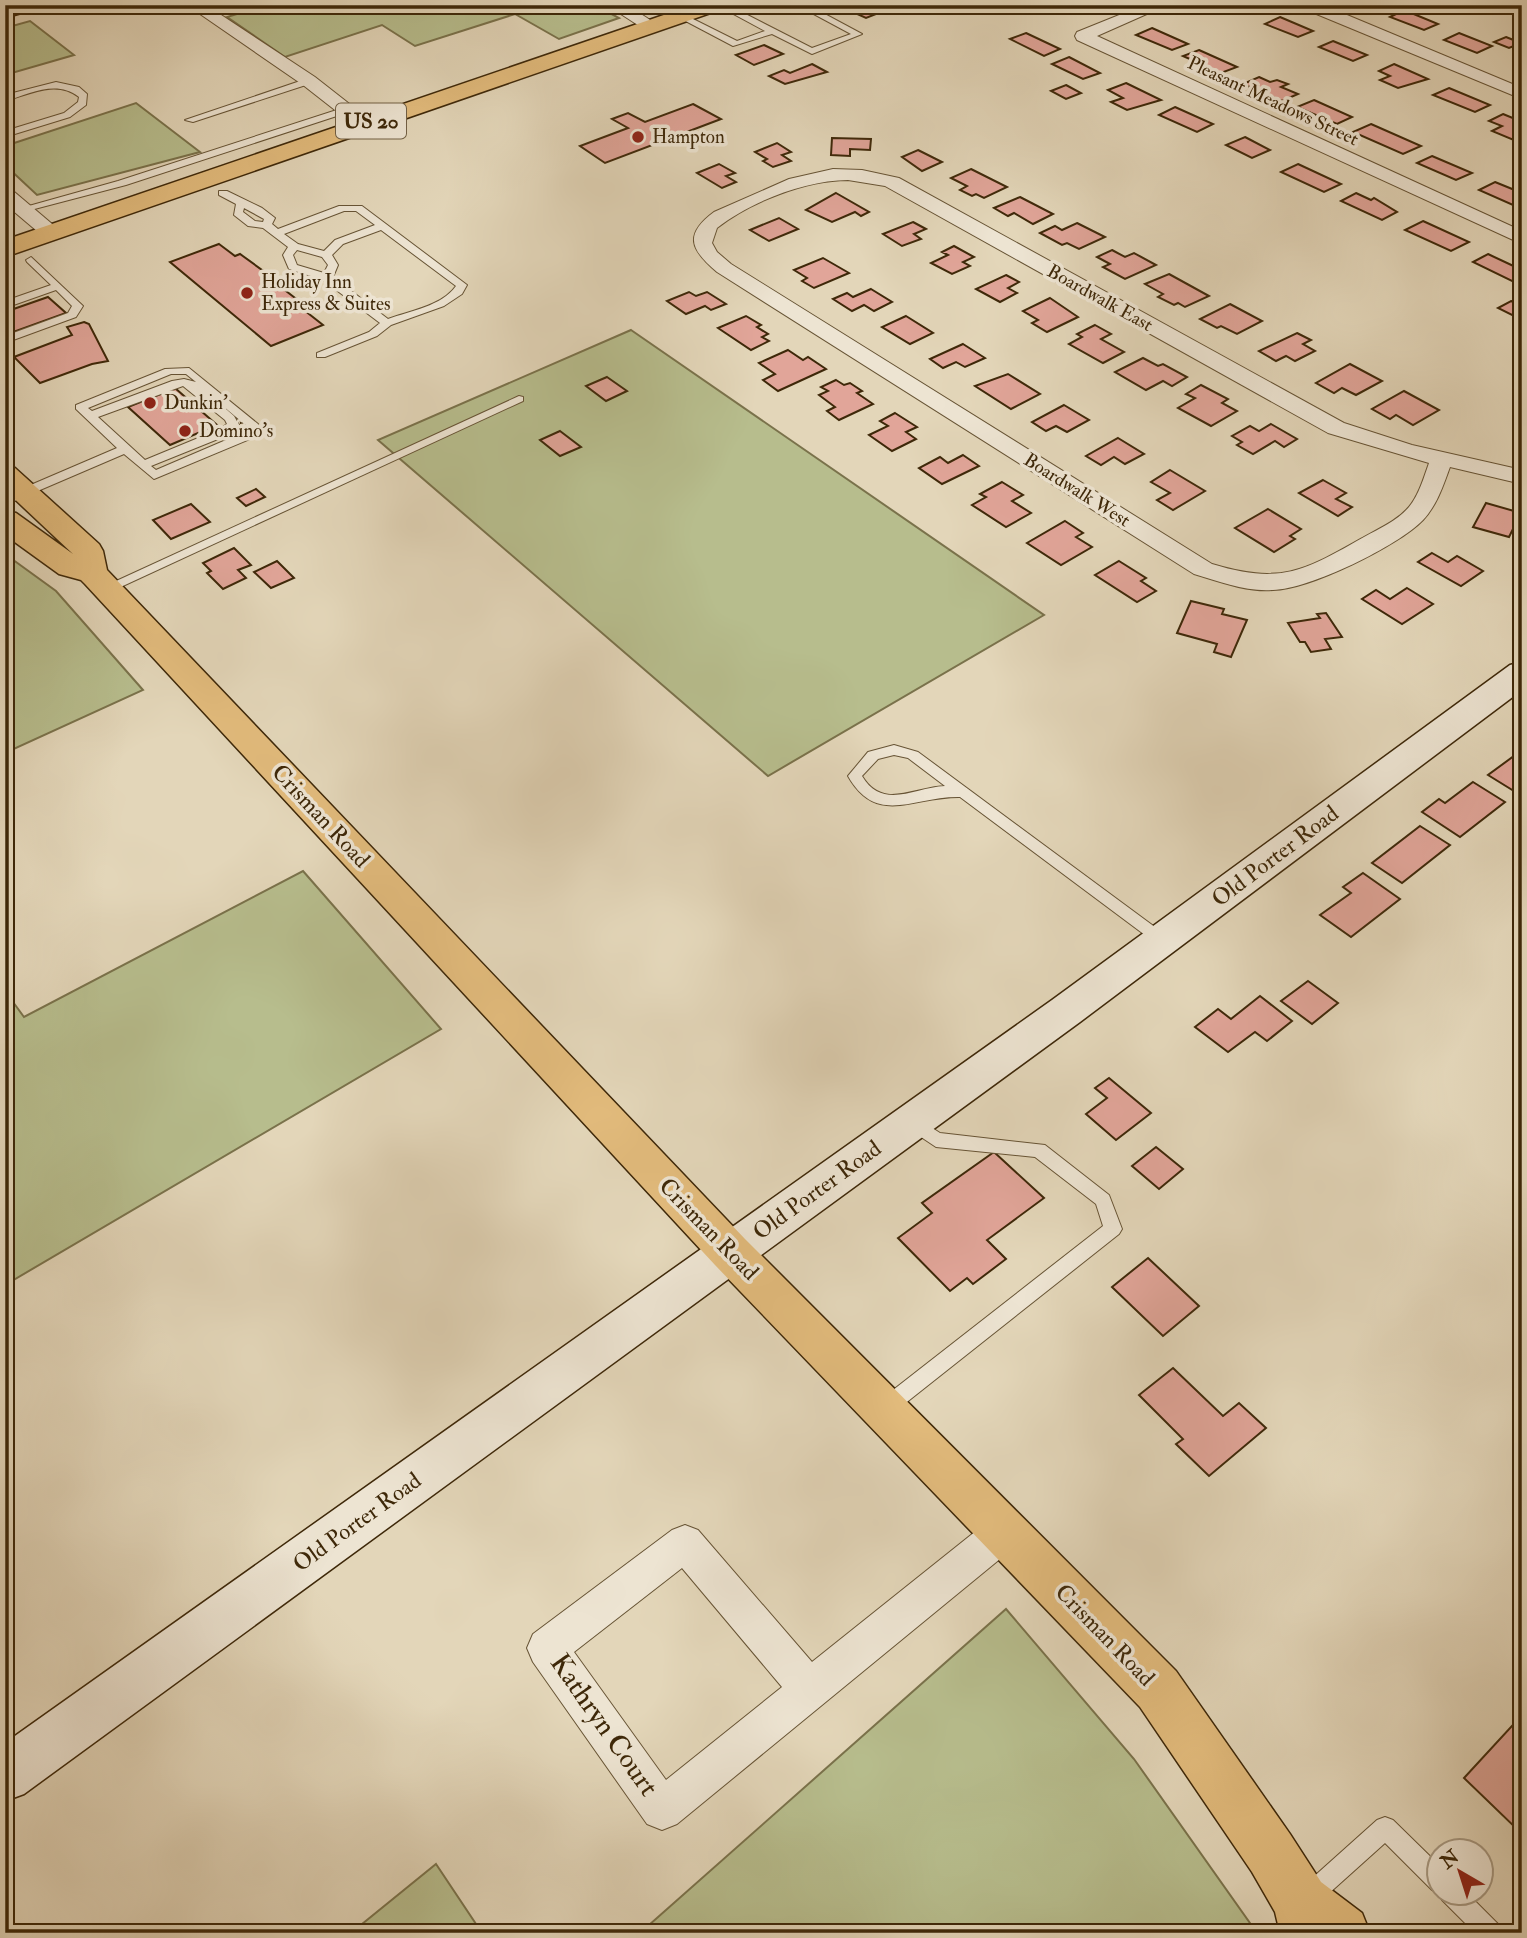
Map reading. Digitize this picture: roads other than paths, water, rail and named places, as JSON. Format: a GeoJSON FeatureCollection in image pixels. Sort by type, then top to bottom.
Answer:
{"type":"FeatureCollection","features":[{"type":"Feature","properties":{"kind":"main road","name":"US 20"},"geometry":{"type":"LineString","coordinates":[[5,269],[14,248],[51,233],[379,127],[718,5]]}},
{"type":"Feature","properties":{"kind":"main road","name":"US 20"},"geometry":{"type":"LineString","coordinates":[[14,248],[231,199],[379,127]]}},
{"type":"Feature","properties":{"kind":"main road","name":"Crisman Road"},"geometry":{"type":"LineString","coordinates":[[12,489],[88,551],[99,580],[730,1252],[1158,1689],[1317,1922]]}},
{"type":"Feature","properties":{"kind":"main road","name":"Crisman Road"},"geometry":{"type":"LineString","coordinates":[[5,520],[70,567],[99,580]]}},
{"type":"Feature","properties":{"kind":"street"},"geometry":{"type":"LineString","coordinates":[[195,5],[309,81],[345,110],[379,127]]}},
{"type":"Feature","properties":{"kind":"street"},"geometry":{"type":"LineString","coordinates":[[615,5],[644,31]]}},
{"type":"Feature","properties":{"kind":"street","name":"Pleasant Meadows Street"},"geometry":{"type":"LineString","coordinates":[[1159,5],[1083,36],[1522,238]]}},
{"type":"Feature","properties":{"kind":"street"},"geometry":{"type":"LineString","coordinates":[[1308,5],[1522,94]]}},
{"type":"Feature","properties":{"kind":"street","name":"Boardwalk East"},"geometry":{"type":"LineString","coordinates":[[704,250],[704,229],[714,219],[802,180],[853,175],[892,182],[1336,428],[1359,437],[1522,477]]}},
{"type":"Feature","properties":{"kind":"street"},"geometry":{"type":"LineString","coordinates":[[5,194],[51,233]]}},
{"type":"Feature","properties":{"kind":"street","name":"Boardwalk West"},"geometry":{"type":"LineString","coordinates":[[704,250],[724,268],[1203,569],[1227,577],[1258,584],[1291,582],[1317,574],[1409,521],[1422,506],[1442,457]]}},
{"type":"Feature","properties":{"kind":"street","name":"Old Porter Road"},"geometry":{"type":"LineString","coordinates":[[5,1775],[912,1122],[1522,673]]}},
{"type":"Feature","properties":{"kind":"street","name":"Kathryn Court"},"geometry":{"type":"LineString","coordinates":[[810,1690],[685,1543],[547,1648],[662,1809],[810,1690],[1004,1532]]}},
{"type":"Feature","properties":{"kind":"lane"},"geometry":{"type":"LineString","coordinates":[[718,5],[812,51],[858,34],[801,5]]}},
{"type":"Feature","properties":{"kind":"lane"},"geometry":{"type":"LineString","coordinates":[[1022,5],[1044,5]]}},
{"type":"Feature","properties":{"kind":"lane"},"geometry":{"type":"LineString","coordinates":[[682,17],[736,44],[773,31]]}},
{"type":"Feature","properties":{"kind":"lane"},"geometry":{"type":"LineString","coordinates":[[190,120],[309,81]]}},
{"type":"Feature","properties":{"kind":"lane"},"geometry":{"type":"LineString","coordinates":[[5,98],[57,84],[69,85],[84,96],[83,103],[67,115],[5,134]]}},
{"type":"Feature","properties":{"kind":"lane"},"geometry":{"type":"LineString","coordinates":[[23,209],[135,179],[345,110]]}},
{"type":"Feature","properties":{"kind":"lane"},"geometry":{"type":"LineString","coordinates":[[231,199],[238,213],[252,224],[266,225],[293,246],[326,255],[333,265],[327,278]]}},
{"type":"Feature","properties":{"kind":"lane"},"geometry":{"type":"LineString","coordinates":[[277,233],[352,207],[358,208],[462,285],[460,292],[450,299],[387,323],[373,334],[321,355]]}},
{"type":"Feature","properties":{"kind":"lane"},"geometry":{"type":"LineString","coordinates":[[326,255],[339,243],[382,226]]}},
{"type":"Feature","properties":{"kind":"lane"},"geometry":{"type":"LineString","coordinates":[[293,246],[288,255],[293,267],[327,278],[387,323]]}},
{"type":"Feature","properties":{"kind":"lane"},"geometry":{"type":"LineString","coordinates":[[5,340],[72,315],[78,306],[14,248]]}},
{"type":"Feature","properties":{"kind":"lane"},"geometry":{"type":"LineString","coordinates":[[5,305],[58,286]]}},
{"type":"Feature","properties":{"kind":"lane"},"geometry":{"type":"LineString","coordinates":[[190,370],[254,426],[253,433],[154,475],[90,416],[80,407],[169,371],[190,370]]}},
{"type":"Feature","properties":{"kind":"lane"},"geometry":{"type":"LineString","coordinates":[[5,382],[10,387],[5,388]]}},
{"type":"Feature","properties":{"kind":"lane"},"geometry":{"type":"LineString","coordinates":[[90,416],[172,384],[184,382],[192,385],[230,418],[233,425],[224,432],[144,465]]}},
{"type":"Feature","properties":{"kind":"lane"},"geometry":{"type":"LineString","coordinates":[[99,580],[519,399]]}},
{"type":"Feature","properties":{"kind":"lane"},"geometry":{"type":"LineString","coordinates":[[12,489],[124,449]]}},
{"type":"Feature","properties":{"kind":"lane"},"geometry":{"type":"LineString","coordinates":[[960,792],[938,792],[895,802],[880,800],[859,785],[855,776],[863,764],[878,752],[894,748],[913,755],[1162,940]]}},
{"type":"Feature","properties":{"kind":"lane"},"geometry":{"type":"LineString","coordinates":[[884,1409],[1113,1229],[1103,1200],[1039,1150],[936,1140],[912,1122]]}},
{"type":"Feature","properties":{"kind":"lane"},"geometry":{"type":"LineString","coordinates":[[1317,1922],[1385,1828],[1426,1868]]}},
{"type":"Feature","properties":{"kind":"lane"},"geometry":{"type":"LineString","coordinates":[[1464,1906],[1490,1933]]}},
{"type":"Feature","properties":{"kind":"place","name":"Hampton"},"geometry":{"type":"Point","coordinates":[638,137]}},
{"type":"Feature","properties":{"kind":"place","name":"Holiday Inn Express & Suites"},"geometry":{"type":"Point","coordinates":[247,293]}},
{"type":"Feature","properties":{"kind":"place","name":"Dunkin'"},"geometry":{"type":"Point","coordinates":[150,403]}},
{"type":"Feature","properties":{"kind":"place","name":"Domino's"},"geometry":{"type":"Point","coordinates":[185,431]}}]}
